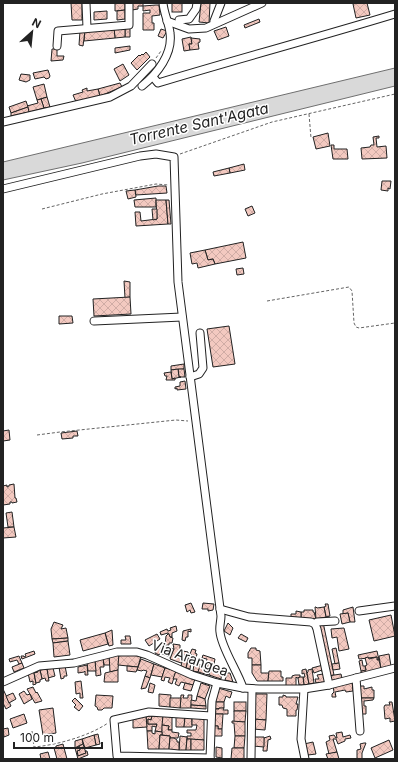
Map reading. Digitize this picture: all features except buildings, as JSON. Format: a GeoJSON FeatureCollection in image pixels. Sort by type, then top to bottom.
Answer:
{"type":"FeatureCollection","features":[{"type":"Feature","properties":{"kind":"street"},"geometry":{"type":"LineString","coordinates":[[86,3],[87,28]]}},
{"type":"Feature","properties":{"kind":"street"},"geometry":{"type":"LineString","coordinates":[[57,46],[58,31],[129,26],[129,3]]}},
{"type":"Feature","properties":{"kind":"street"},"geometry":{"type":"LineString","coordinates":[[142,86],[153,77],[165,60],[169,47],[171,34],[164,3]]}},
{"type":"Feature","properties":{"kind":"street"},"geometry":{"type":"LineString","coordinates":[[179,20],[189,19],[196,9],[197,3]]}},
{"type":"Feature","properties":{"kind":"street"},"geometry":{"type":"LineString","coordinates":[[214,21],[221,3]]}},
{"type":"Feature","properties":{"kind":"street"},"geometry":{"type":"LineString","coordinates":[[167,20],[189,29],[206,28],[262,3]]}},
{"type":"Feature","properties":{"kind":"street"},"geometry":{"type":"LineString","coordinates":[[153,77],[158,83],[235,59],[322,36],[395,14]]}},
{"type":"Feature","properties":{"kind":"street"},"geometry":{"type":"LineString","coordinates":[[3,122],[110,97],[131,86],[152,64]]}},
{"type":"Feature","properties":{"kind":"street"},"geometry":{"type":"LineString","coordinates":[[3,189],[140,156],[156,154],[174,157],[178,282],[221,616],[220,631],[222,640],[243,688]]}},
{"type":"Feature","properties":{"kind":"street"},"geometry":{"type":"LineString","coordinates":[[94,321],[182,317]]}},
{"type":"Feature","properties":{"kind":"street"},"geometry":{"type":"LineString","coordinates":[[190,377],[199,374],[203,368],[200,333]]}},
{"type":"Feature","properties":{"kind":"street"},"geometry":{"type":"LineString","coordinates":[[359,611],[395,606]]}},
{"type":"Feature","properties":{"kind":"street"},"geometry":{"type":"LineString","coordinates":[[220,609],[249,616],[311,622],[315,624],[318,622],[335,621]]}},
{"type":"Feature","properties":{"kind":"street"},"geometry":{"type":"LineString","coordinates":[[315,624],[329,685]]}},
{"type":"Feature","properties":{"kind":"street","name":"Via Arangea"},"geometry":{"type":"LineString","coordinates":[[3,682],[39,666],[74,662],[117,652],[137,652],[192,675],[217,683],[252,689],[304,689],[329,685],[395,668]]}},
{"type":"Feature","properties":{"kind":"street"},"geometry":{"type":"LineString","coordinates":[[356,678],[360,731]]}},
{"type":"Feature","properties":{"kind":"street"},"geometry":{"type":"LineString","coordinates":[[211,716],[149,712],[114,720],[117,756],[210,758],[212,701],[217,683]]}},
{"type":"Feature","properties":{"kind":"street"},"geometry":{"type":"LineString","coordinates":[[251,759],[252,689]]}},
{"type":"Feature","properties":{"kind":"street"},"geometry":{"type":"LineString","coordinates":[[304,689],[301,739],[305,759]]}},
{"type":"Feature","properties":{"kind":"path"},"geometry":{"type":"LineString","coordinates":[[174,157],[272,122],[395,94]]}},
{"type":"Feature","properties":{"kind":"path"},"geometry":{"type":"LineString","coordinates":[[309,113],[311,138]]}},
{"type":"Feature","properties":{"kind":"path"},"geometry":{"type":"LineString","coordinates":[[42,209],[110,192],[156,184],[175,185]]}},
{"type":"Feature","properties":{"kind":"path"},"geometry":{"type":"LineString","coordinates":[[267,301],[349,286],[352,291],[354,323],[356,327],[359,328],[395,323]]}},
{"type":"Feature","properties":{"kind":"path"},"geometry":{"type":"LineString","coordinates":[[36,435],[176,420],[195,421]]}},
{"type":"Feature","properties":{"kind":"path"},"geometry":{"type":"LineString","coordinates":[[32,731],[34,747],[47,746],[96,731],[114,720]]}},
{"type":"Feature","properties":{"kind":"water","name":"Torrente Sant'Agata"},"geometry":{"type":"Polygon","coordinates":[[[395,68],[395,86],[82,163],[3,180],[3,162],[395,68]]]}}]}
